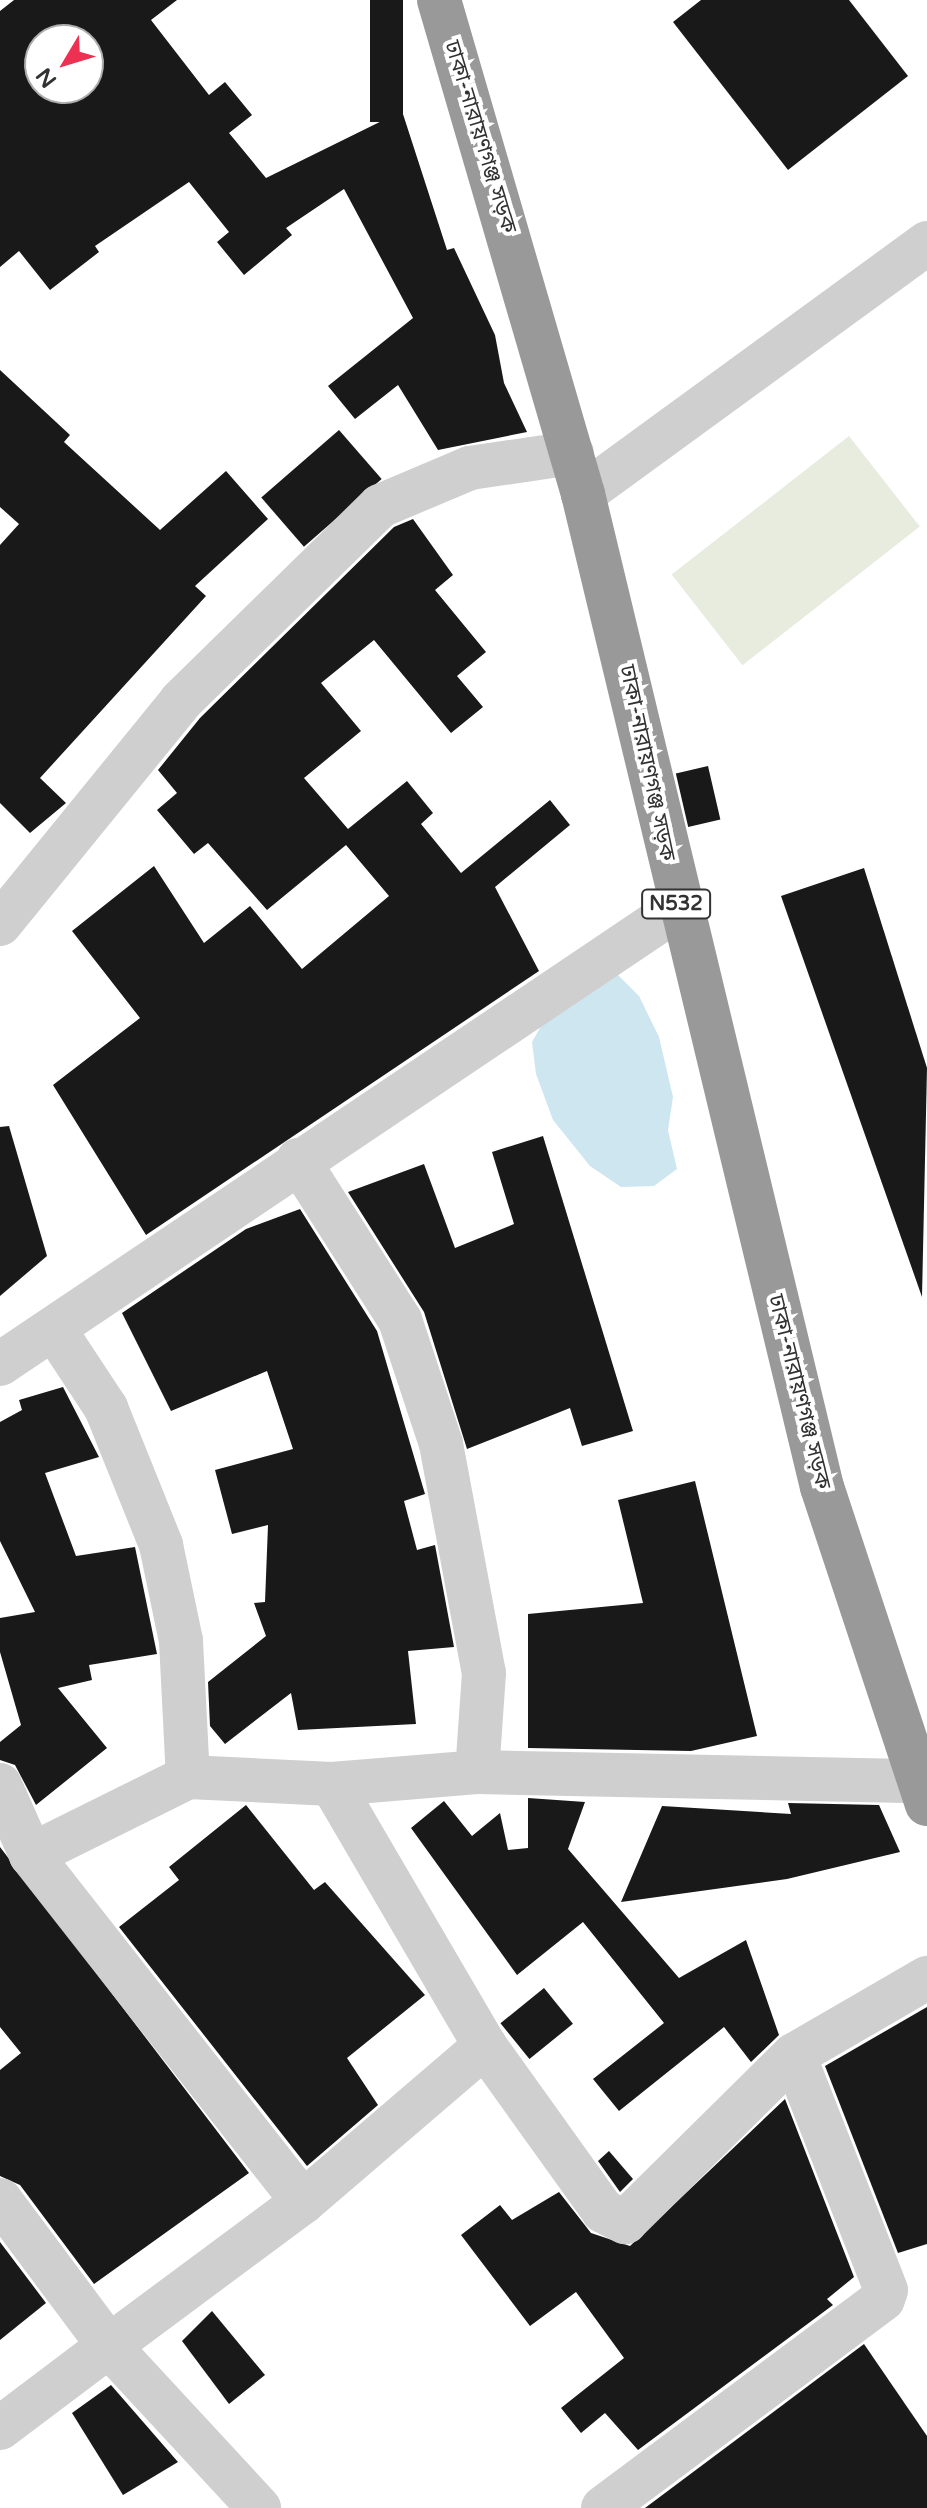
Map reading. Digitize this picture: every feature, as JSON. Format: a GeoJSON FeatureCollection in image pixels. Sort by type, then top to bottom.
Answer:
{"type":"FeatureCollection","features":[{"type":"Feature","properties":{"kind":"highway","name":"ঢাকা-নারায়ণগঞ্জ সড়ক"},"geometry":{"type":"LineString","coordinates":[[439,0],[578,473],[639,716],[677,909],[822,1487],[923,1792]]}},
{"type":"Feature","properties":{"kind":"street"},"geometry":{"type":"LineString","coordinates":[[0,924],[181,701],[380,506],[470,468],[578,473],[927,243]]}},
{"type":"Feature","properties":{"kind":"street"},"geometry":{"type":"LineString","coordinates":[[0,1364],[298,1160],[677,909]]}},
{"type":"Feature","properties":{"kind":"street"},"geometry":{"type":"LineString","coordinates":[[298,1160],[400,1320],[441,1444],[484,1673],[477,1772]]}},
{"type":"Feature","properties":{"kind":"street"},"geometry":{"type":"LineString","coordinates":[[54,1329],[106,1408],[161,1545],[181,1641],[188,1777]]}},
{"type":"Feature","properties":{"kind":"street"},"geometry":{"type":"LineString","coordinates":[[31,1855],[188,1777],[332,1784],[477,1772],[923,1792]]}},
{"type":"Feature","properties":{"kind":"street"},"geometry":{"type":"LineString","coordinates":[[332,1784],[485,2046],[614,2222],[625,2222],[794,2055],[927,1978]]}},
{"type":"Feature","properties":{"kind":"street"},"geometry":{"type":"LineString","coordinates":[[0,1785],[31,1855],[298,2207]]}},
{"type":"Feature","properties":{"kind":"street"},"geometry":{"type":"LineString","coordinates":[[0,2428],[122,2334],[298,2207],[485,2046]]}},
{"type":"Feature","properties":{"kind":"street"},"geometry":{"type":"LineString","coordinates":[[603,2508],[883,2299],[794,2055]]}},
{"type":"Feature","properties":{"kind":"street"},"geometry":{"type":"LineString","coordinates":[[0,2200],[122,2334],[259,2508]]}},
{"type":"Feature","properties":{"kind":"shaded area"},"geometry":{"type":"Polygon","coordinates":[[[849,436],[920,527],[742,665],[672,575],[849,436]]]}},
{"type":"Feature","properties":{"kind":"water"},"geometry":{"type":"Polygon","coordinates":[[[617,974],[639,996],[659,1037],[673,1097],[668,1130],[677,1169],[654,1186],[621,1187],[590,1166],[553,1120],[536,1074],[532,1042],[552,1007],[617,974]]]}},
{"type":"Feature","properties":{"kind":"building"},"geometry":{"type":"Polygon","coordinates":[[[14,0],[177,0],[151,20],[209,95],[225,82],[252,115],[229,133],[266,178],[402,111],[447,250],[454,248],[495,335],[504,383],[527,432],[438,450],[398,385],[355,419],[328,386],[413,318],[344,189],[286,228],[292,235],[244,275],[217,242],[229,232],[189,182],[95,246],[99,252],[50,290],[19,251],[0,267],[0,11],[14,0]]]}},
{"type":"Feature","properties":{"kind":"building"},"geometry":{"type":"Polygon","coordinates":[[[370,0],[403,0],[403,122],[370,122],[370,0]]]}},
{"type":"Feature","properties":{"kind":"building"},"geometry":{"type":"Polygon","coordinates":[[[701,0],[849,0],[908,76],[788,170],[673,22],[701,0]]]}},
{"type":"Feature","properties":{"kind":"building"},"geometry":{"type":"Polygon","coordinates":[[[0,370],[70,435],[64,442],[160,530],[226,471],[268,519],[195,586],[206,596],[40,778],[66,803],[30,833],[0,803],[0,545],[19,524],[0,507],[0,370]]]}},
{"type":"Feature","properties":{"kind":"building"},"geometry":{"type":"Polygon","coordinates":[[[339,430],[382,479],[304,547],[261,498],[339,430]]]}},
{"type":"Feature","properties":{"kind":"building"},"geometry":{"type":"Polygon","coordinates":[[[413,519],[453,575],[435,590],[486,652],[457,676],[483,707],[451,733],[374,640],[321,683],[361,731],[304,778],[348,829],[407,781],[433,813],[421,824],[461,873],[550,800],[570,825],[495,887],[539,971],[146,1235],[53,1085],[140,1018],[72,931],[154,866],[204,943],[250,906],[302,969],[389,896],[346,845],[267,910],[208,843],[194,854],[157,810],[177,793],[158,770],[200,718],[394,527],[413,519]]]}},
{"type":"Feature","properties":{"kind":"building"},"geometry":{"type":"Polygon","coordinates":[[[708,766],[720,820],[688,827],[676,773],[708,766]]]}},
{"type":"Feature","properties":{"kind":"building"},"geometry":{"type":"Polygon","coordinates":[[[864,868],[927,1068],[922,1297],[781,896],[864,868]]]}},
{"type":"Feature","properties":{"kind":"building"},"geometry":{"type":"Polygon","coordinates":[[[9,1126],[47,1256],[0,1296],[0,1127],[9,1126]]]}},
{"type":"Feature","properties":{"kind":"building"},"geometry":{"type":"Polygon","coordinates":[[[543,1136],[633,1431],[582,1446],[570,1408],[467,1449],[424,1312],[348,1192],[424,1164],[455,1248],[514,1224],[492,1152],[543,1136]]]}},
{"type":"Feature","properties":{"kind":"building"},"geometry":{"type":"Polygon","coordinates":[[[300,1209],[377,1331],[425,1494],[404,1501],[417,1550],[435,1545],[454,1647],[408,1651],[416,1724],[298,1730],[291,1693],[225,1744],[210,1726],[208,1682],[266,1636],[254,1603],[265,1602],[268,1525],[232,1534],[215,1470],[293,1449],[267,1371],[171,1411],[122,1313],[246,1229],[300,1209]]]}},
{"type":"Feature","properties":{"kind":"building"},"geometry":{"type":"Polygon","coordinates":[[[63,1387],[99,1457],[45,1473],[76,1556],[135,1547],[157,1654],[89,1665],[92,1680],[58,1688],[107,1748],[36,1805],[15,1765],[0,1760],[0,1742],[21,1725],[0,1652],[0,1618],[35,1612],[0,1541],[0,1422],[22,1410],[19,1400],[63,1387]]]}},
{"type":"Feature","properties":{"kind":"building"},"geometry":{"type":"Polygon","coordinates":[[[695,1481],[757,1736],[691,1751],[528,1748],[528,1614],[643,1603],[618,1500],[695,1481]]]}},
{"type":"Feature","properties":{"kind":"building"},"geometry":{"type":"Polygon","coordinates":[[[528,1798],[585,1802],[568,1849],[679,1978],[746,1940],[779,2035],[751,2062],[724,2027],[619,2111],[593,2079],[664,2023],[583,1922],[517,1975],[411,1828],[444,1801],[472,1836],[500,1813],[508,1850],[528,1848],[528,1798]]]}},
{"type":"Feature","properties":{"kind":"building"},"geometry":{"type":"Polygon","coordinates":[[[788,1803],[879,1805],[900,1852],[787,1879],[621,1902],[662,1806],[791,1814],[788,1803]]]}},
{"type":"Feature","properties":{"kind":"building"},"geometry":{"type":"Polygon","coordinates":[[[246,1805],[314,1890],[325,1882],[425,1995],[347,2058],[378,2105],[307,2166],[119,1927],[179,1880],[169,1867],[246,1805]]]}},
{"type":"Feature","properties":{"kind":"building"},"geometry":{"type":"Polygon","coordinates":[[[0,1847],[249,2173],[94,2284],[20,2185],[0,2176],[0,2070],[21,2053],[0,2027],[0,1847]]]}},
{"type":"Feature","properties":{"kind":"building"},"geometry":{"type":"Polygon","coordinates":[[[544,1988],[573,2024],[529,2059],[500,2023],[544,1988]]]}},
{"type":"Feature","properties":{"kind":"building"},"geometry":{"type":"Polygon","coordinates":[[[927,2007],[927,2244],[898,2253],[825,2066],[927,2007]]]}},
{"type":"Feature","properties":{"kind":"building"},"geometry":{"type":"Polygon","coordinates":[[[785,2099],[854,2277],[827,2299],[833,2305],[638,2450],[605,2413],[581,2433],[561,2408],[624,2358],[576,2292],[530,2326],[461,2235],[500,2205],[512,2220],[559,2192],[591,2233],[630,2246],[785,2099]]]}},
{"type":"Feature","properties":{"kind":"building"},"geometry":{"type":"Polygon","coordinates":[[[609,2151],[633,2179],[620,2192],[598,2161],[609,2151]]]}},
{"type":"Feature","properties":{"kind":"building"},"geometry":{"type":"Polygon","coordinates":[[[0,2242],[46,2303],[0,2340],[0,2242]]]}},
{"type":"Feature","properties":{"kind":"building"},"geometry":{"type":"Polygon","coordinates":[[[212,2311],[265,2375],[229,2404],[182,2341],[212,2311]]]}},
{"type":"Feature","properties":{"kind":"building"},"geometry":{"type":"Polygon","coordinates":[[[864,2344],[927,2436],[927,2508],[645,2508],[864,2344]]]}},
{"type":"Feature","properties":{"kind":"building"},"geometry":{"type":"Polygon","coordinates":[[[111,2385],[178,2462],[123,2495],[72,2413],[111,2385]]]}}]}
